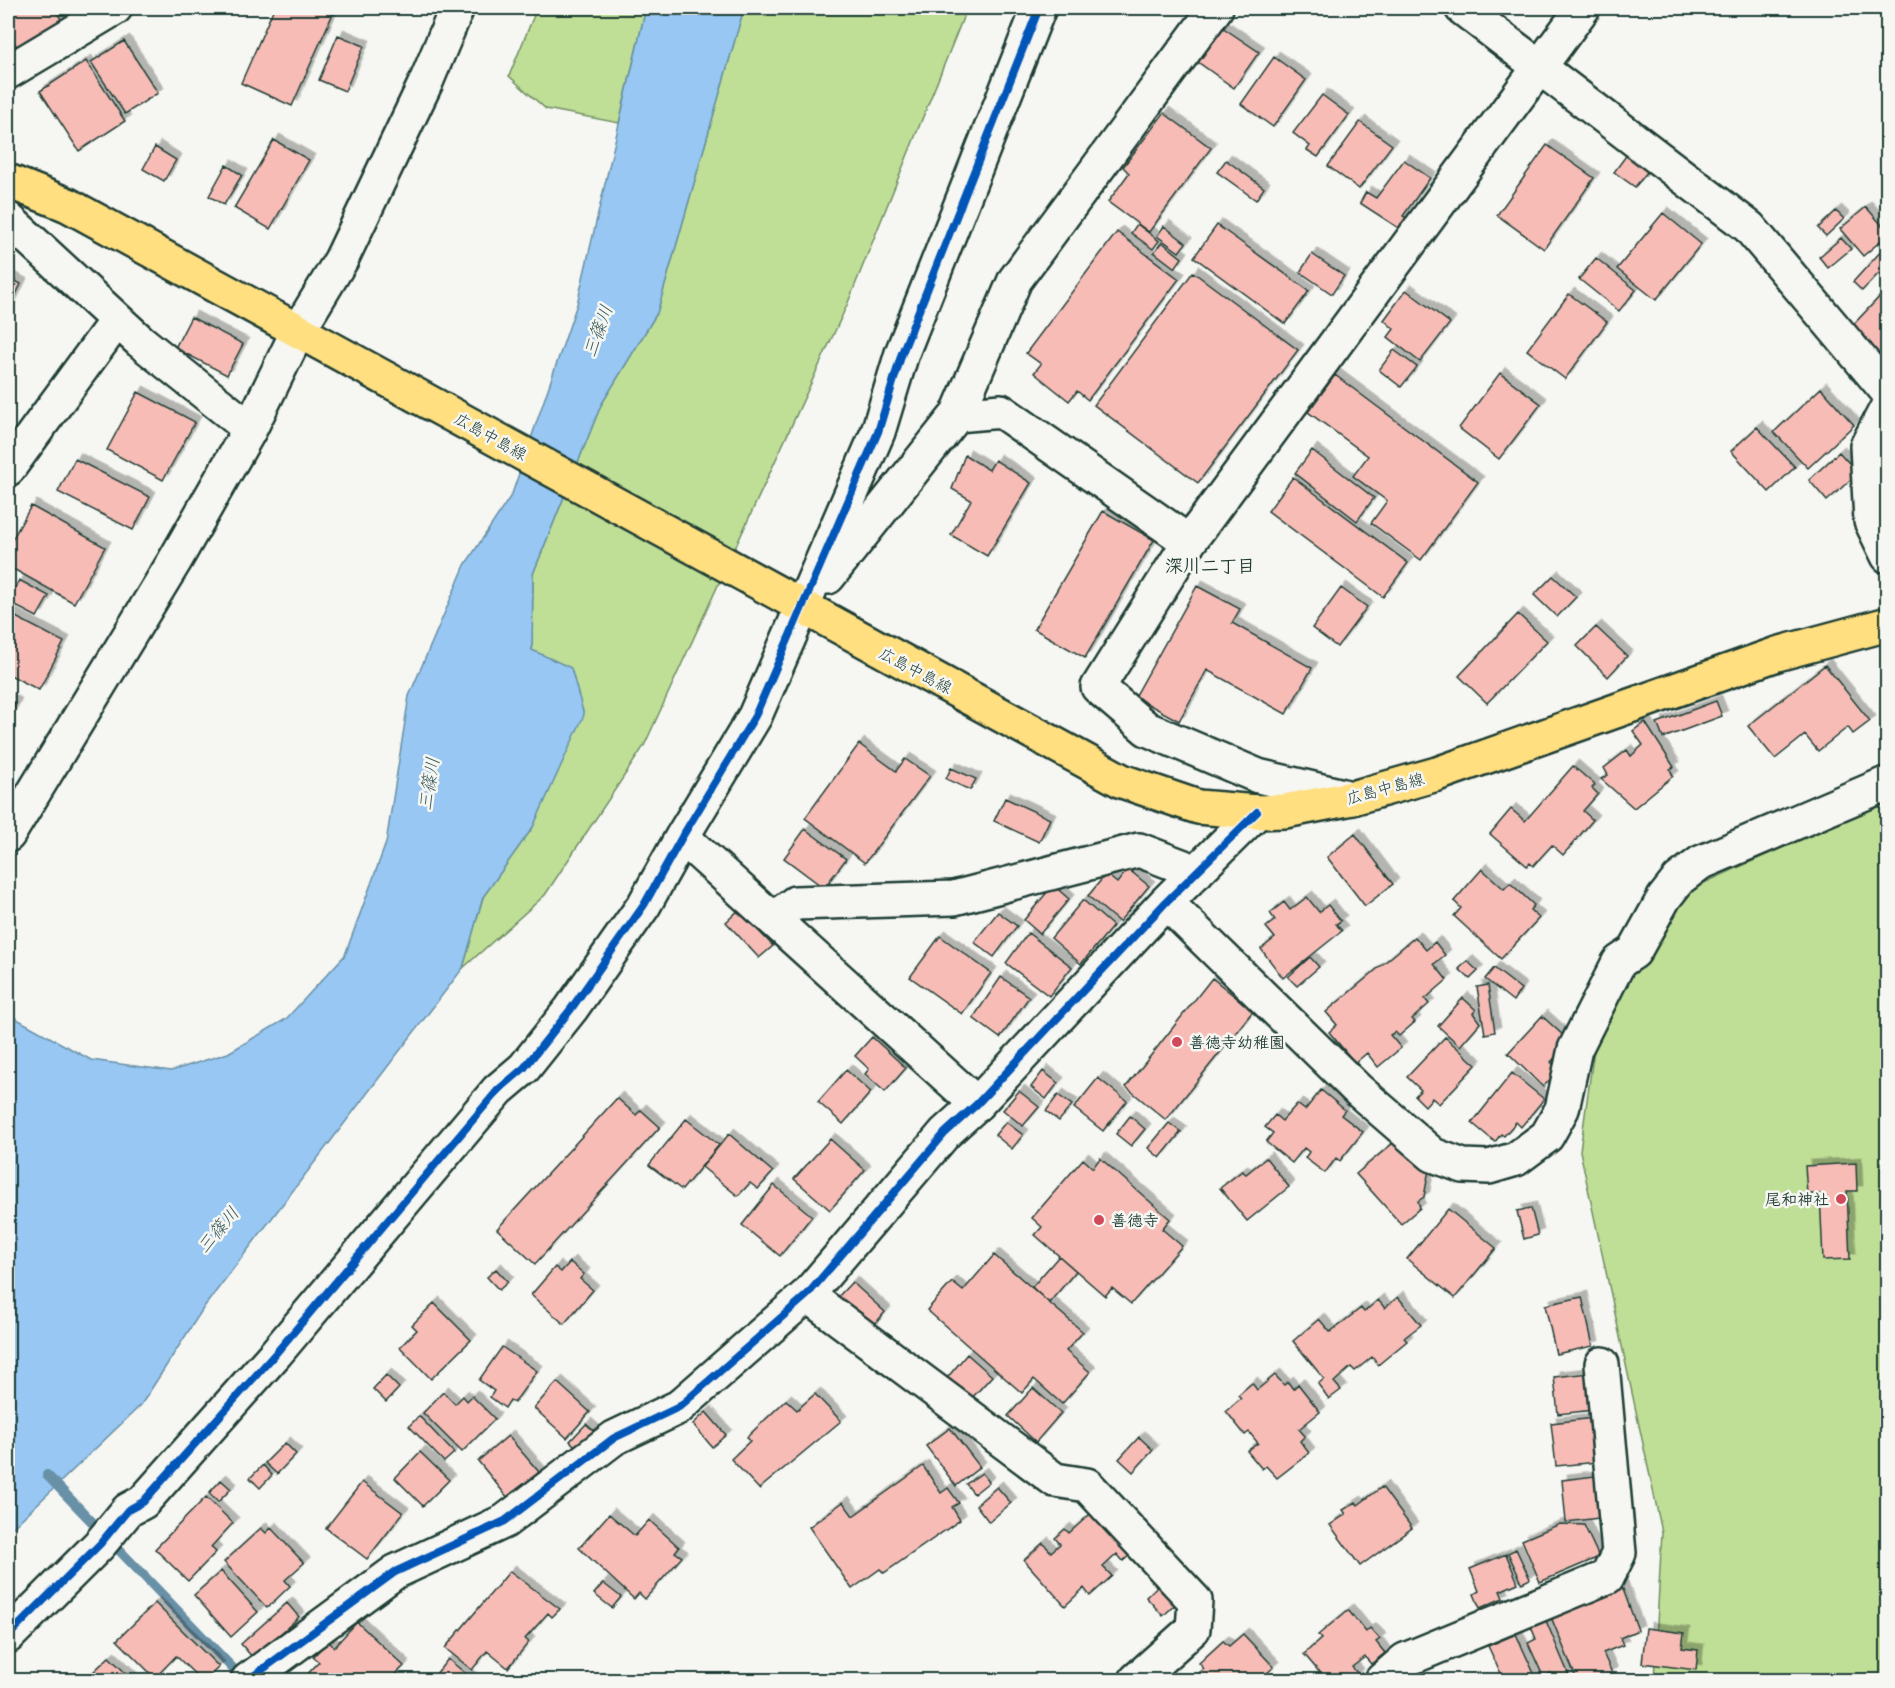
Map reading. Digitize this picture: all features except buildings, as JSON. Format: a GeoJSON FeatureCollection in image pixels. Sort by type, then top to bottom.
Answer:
{"type":"FeatureCollection","features":[{"type":"Feature","properties":{"kind":"main road","name":"広島中島線"},"geometry":{"type":"LineString","coordinates":[[8,181],[68,205],[1122,781],[1198,807],[1257,812],[1286,811],[1352,798],[1437,774],[1777,654],[1887,624]]}},
{"type":"Feature","properties":{"kind":"street"},"geometry":{"type":"LineString","coordinates":[[8,72],[115,8]]}},
{"type":"Feature","properties":{"kind":"street"},"geometry":{"type":"LineString","coordinates":[[8,835],[174,562],[250,429],[309,337],[340,260],[426,82],[457,8]]}},
{"type":"Feature","properties":{"kind":"street"},"geometry":{"type":"LineString","coordinates":[[8,1636],[99,1544],[128,1510],[143,1502],[276,1353],[498,1090],[524,1068],[571,1009],[644,905],[755,716],[792,602],[878,432],[902,353],[1039,8]]}},
{"type":"Feature","properties":{"kind":"street"},"geometry":{"type":"LineString","coordinates":[[792,602],[957,415],[1015,280],[1216,8]]}},
{"type":"Feature","properties":{"kind":"street"},"geometry":{"type":"LineString","coordinates":[[1461,8],[1539,65],[1749,227],[1887,392]]}},
{"type":"Feature","properties":{"kind":"street"},"geometry":{"type":"LineString","coordinates":[[1352,798],[1258,776],[1147,729],[1098,687],[1189,542],[1583,8]]}},
{"type":"Feature","properties":{"kind":"street"},"geometry":{"type":"LineString","coordinates":[[8,219],[117,320],[250,429]]}},
{"type":"Feature","properties":{"kind":"street"},"geometry":{"type":"LineString","coordinates":[[8,469],[117,320]]}},
{"type":"Feature","properties":{"kind":"street"},"geometry":{"type":"LineString","coordinates":[[1887,406],[1867,446],[1871,521],[1887,556]]}},
{"type":"Feature","properties":{"kind":"street"},"geometry":{"type":"LineString","coordinates":[[957,415],[1001,411],[1189,542]]}},
{"type":"Feature","properties":{"kind":"street"},"geometry":{"type":"LineString","coordinates":[[1166,902],[1358,1090],[1433,1155],[1463,1166],[1489,1167],[1516,1159],[1547,1136],[1562,1109],[1575,1049],[1618,962],[1634,952],[1664,898],[1679,879],[1700,863],[1887,783]]}},
{"type":"Feature","properties":{"kind":"street"},"geometry":{"type":"LineString","coordinates":[[248,1680],[394,1572],[505,1521],[614,1438],[679,1407],[807,1295],[945,1133],[977,1104],[1166,902],[1257,812]]}},
{"type":"Feature","properties":{"kind":"street"},"geometry":{"type":"LineString","coordinates":[[682,837],[977,1104]]}},
{"type":"Feature","properties":{"kind":"street"},"geometry":{"type":"LineString","coordinates":[[773,919],[795,903],[954,898],[1139,850],[1197,872]]}},
{"type":"Feature","properties":{"kind":"street"},"geometry":{"type":"LineString","coordinates":[[807,1295],[1054,1480],[1087,1485],[1195,1601],[1193,1629],[1136,1680]]}},
{"type":"Feature","properties":{"kind":"street"},"geometry":{"type":"LineString","coordinates":[[1382,1680],[1406,1660],[1607,1577],[1619,1553],[1602,1364]]}},
{"type":"Feature","properties":{"kind":"green space"},"geometry":{"type":"Polygon","coordinates":[[[537,8],[646,8],[619,123],[546,109],[509,76],[537,8]]]}},
{"type":"Feature","properties":{"kind":"green space"},"geometry":{"type":"Polygon","coordinates":[[[744,8],[967,8],[847,305],[644,746],[545,895],[463,968],[483,897],[533,827],[570,668],[532,651],[533,574],[601,405],[657,313],[744,8]]]}},
{"type":"Feature","properties":{"kind":"green space"},"geometry":{"type":"Polygon","coordinates":[[[1874,806],[1887,809],[1887,1680],[1654,1680],[1662,1532],[1580,1151],[1597,1028],[1682,893],[1874,806]]]}},
{"type":"Feature","properties":{"kind":"water","name":"三篠川"},"geometry":{"type":"Polygon","coordinates":[[[646,8],[744,8],[657,313],[601,405],[533,574],[532,650],[571,668],[584,715],[533,827],[483,897],[463,968],[204,1307],[141,1405],[8,1532],[8,1014],[91,1060],[171,1071],[228,1053],[286,1019],[345,955],[386,843],[409,696],[465,565],[512,494],[577,304],[646,8]]]}},
{"type":"Feature","properties":{"kind":"waterway"},"geometry":{"type":"LineString","coordinates":[[47,1475],[244,1680]]}},
{"type":"Feature","properties":{"kind":"cycle path"},"geometry":{"type":"LineString","coordinates":[[8,1636],[100,1544],[128,1510],[143,1502],[276,1353],[498,1090],[524,1068],[571,1009],[644,905],[755,716],[878,432],[902,353],[1039,8]]}},
{"type":"Feature","properties":{"kind":"cycle path"},"geometry":{"type":"LineString","coordinates":[[248,1680],[395,1572],[505,1521],[614,1438],[679,1407],[807,1295],[945,1133],[977,1104],[1166,902],[1257,812]]}},
{"type":"Feature","properties":{"kind":"place","name":"善徳寺幼稚園"},"geometry":{"type":"Point","coordinates":[1177,1042]}},
{"type":"Feature","properties":{"kind":"place","name":"尾和神社"},"geometry":{"type":"Point","coordinates":[1841,1199]}},
{"type":"Feature","properties":{"kind":"place","name":"善徳寺"},"geometry":{"type":"Point","coordinates":[1099,1220]}},
{"type":"Feature","properties":{"kind":"district","name":"深川二丁目"},"geometry":{"type":"Point","coordinates":[1210,566]}}]}
